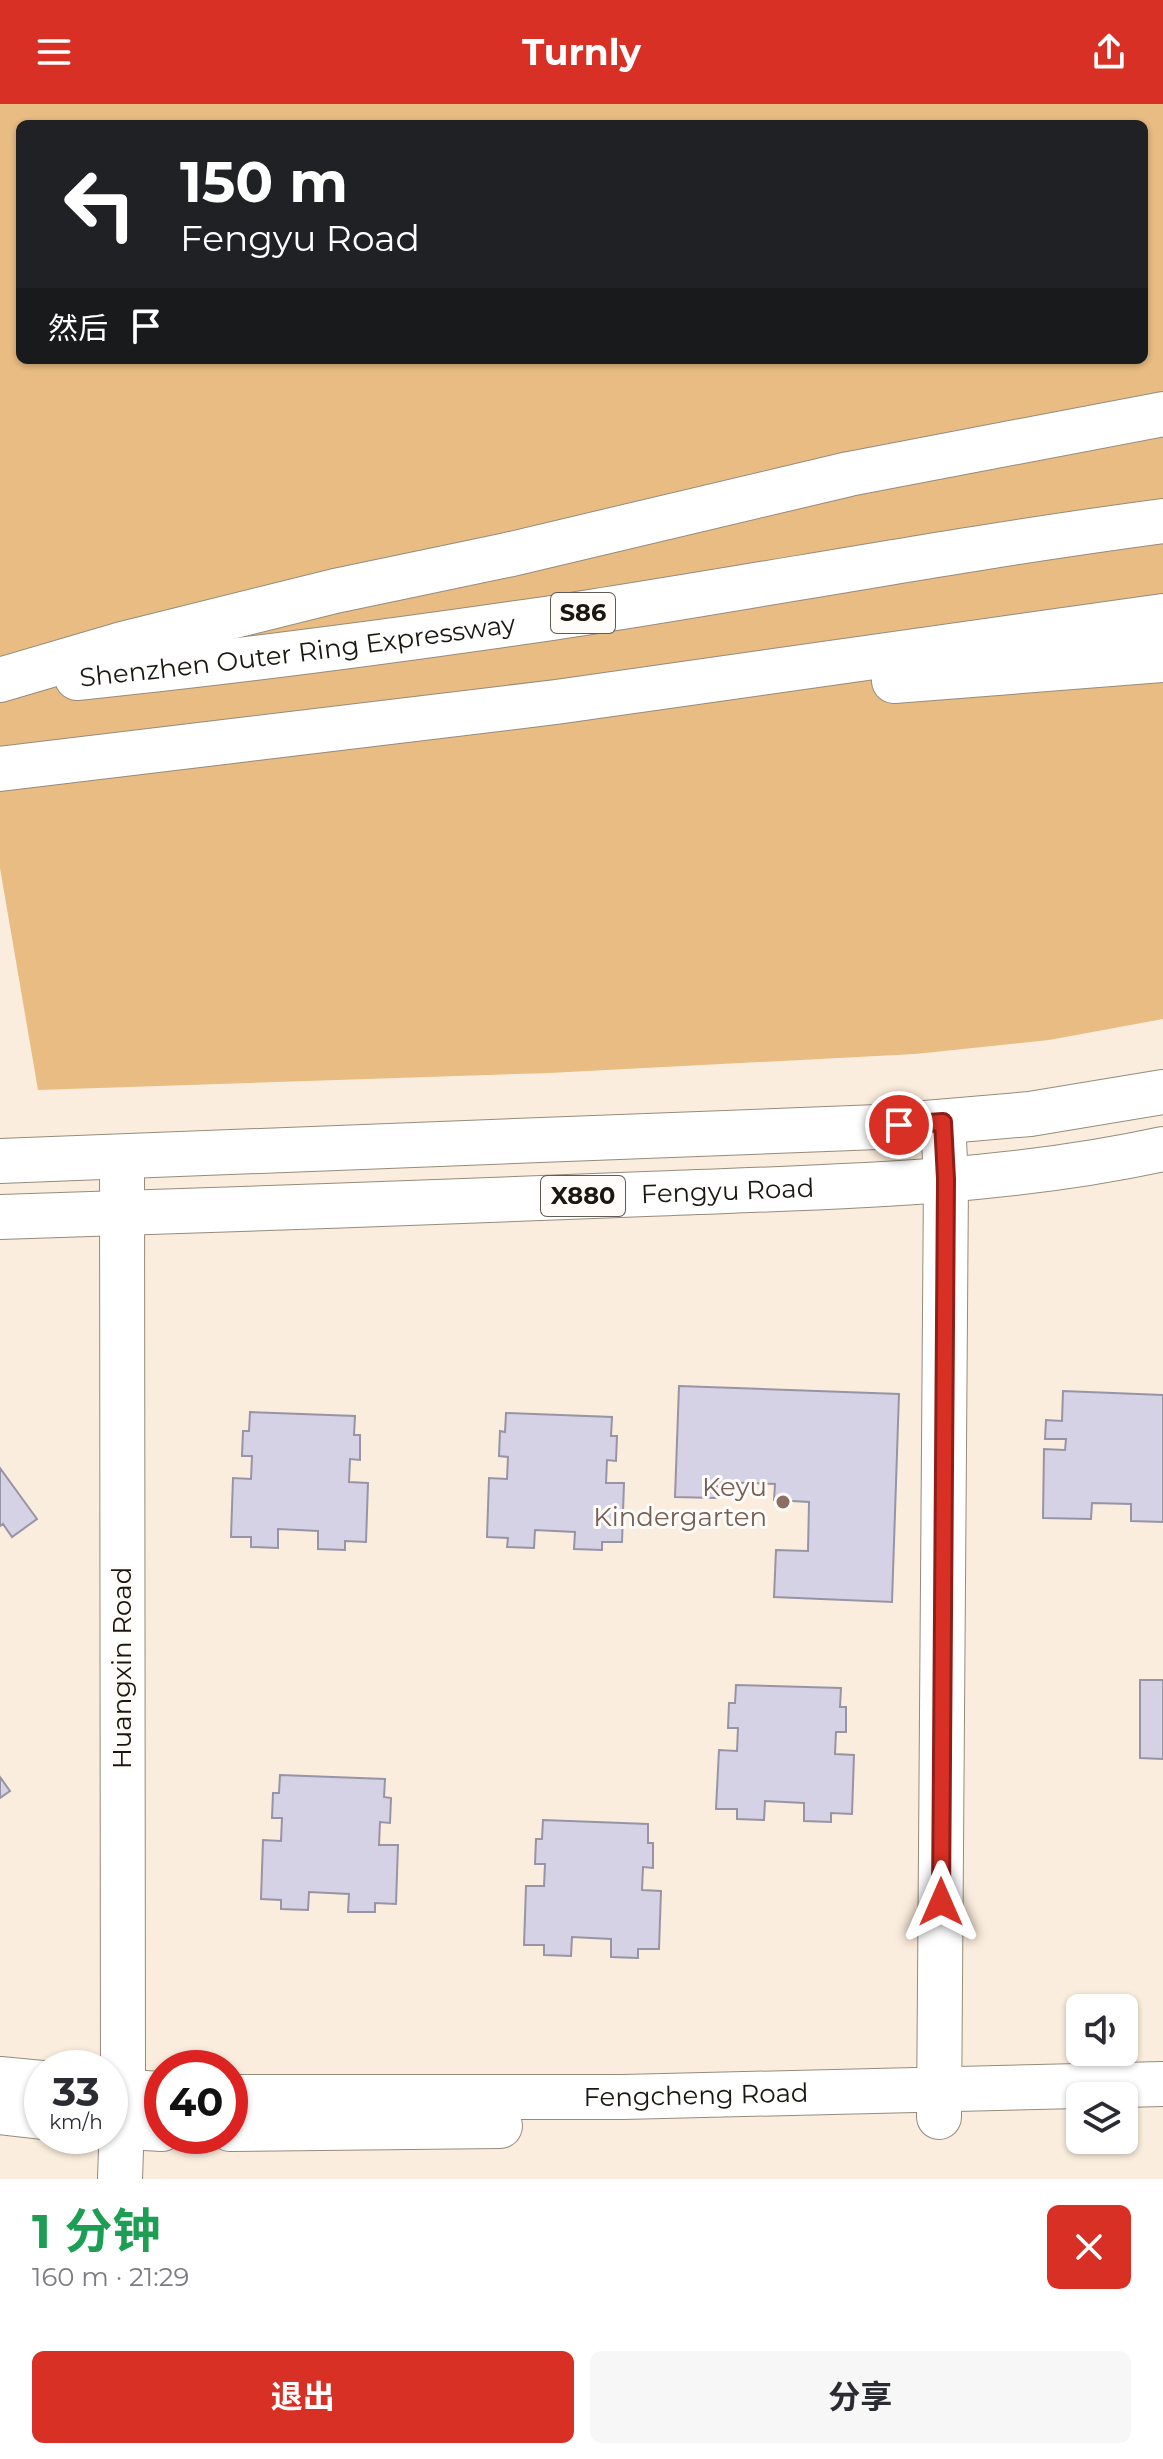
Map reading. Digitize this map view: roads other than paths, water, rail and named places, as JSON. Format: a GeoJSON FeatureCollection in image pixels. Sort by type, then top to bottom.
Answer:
{"type":"FeatureCollection","features":[{"type":"Feature","properties":{"kind":"main road"},"geometry":{"type":"LineString","coordinates":[[0,680],[122,644],[335,591],[507,555],[849,474],[1163,414]]}},
{"type":"Feature","properties":{"kind":"main road","name":"Shenzhen Outer Ring Expressway"},"geometry":{"type":"LineString","coordinates":[[0,687],[172,669],[553,618],[1062,534],[1163,521]]}},
{"type":"Feature","properties":{"kind":"main road"},"geometry":{"type":"LineString","coordinates":[[0,769],[556,702],[1163,616]]}},
{"type":"Feature","properties":{"kind":"main road"},"geometry":{"type":"LineString","coordinates":[[556,702],[1012,673],[1163,660]]}},
{"type":"Feature","properties":{"kind":"main road","name":"X880"},"geometry":{"type":"LineString","coordinates":[[0,1161],[786,1132],[1030,1114],[1163,1092]]}},
{"type":"Feature","properties":{"kind":"main road"},"geometry":{"type":"LineString","coordinates":[[939,2104],[946,1179],[943,1122]]}},
{"type":"Feature","properties":{"kind":"main road","name":"Fengyu Road"},"geometry":{"type":"LineString","coordinates":[[0,1217],[822,1187],[1006,1175],[1111,1161],[1163,1149]]}},
{"type":"Feature","properties":{"kind":"main road","name":"Huangxin Road"},"geometry":{"type":"LineString","coordinates":[[120,2179],[131,2110],[122,1158]]}},
{"type":"Feature","properties":{"kind":"main road"},"geometry":{"type":"LineString","coordinates":[[0,2079],[24,2081]]}},
{"type":"Feature","properties":{"kind":"main road","name":"Fengcheng Road"},"geometry":{"type":"LineString","coordinates":[[248,2128],[939,2104],[1163,2084]]}},
{"type":"Feature","properties":{"kind":"main road","name":"Fengcheng Road"},"geometry":{"type":"LineString","coordinates":[[248,2097],[623,2097],[939,2104],[1066,2111]]}},
{"type":"Feature","properties":{"kind":"main road"},"geometry":{"type":"LineString","coordinates":[[1138,2110],[1163,2109]]}},
{"type":"Feature","properties":{"kind":"main road"},"geometry":{"type":"LineString","coordinates":[[0,2112],[24,2115]]}},
{"type":"Feature","properties":{"kind":"place","name":"Keyu Kindergarten"},"geometry":{"type":"Point","coordinates":[783,1502]}}]}
